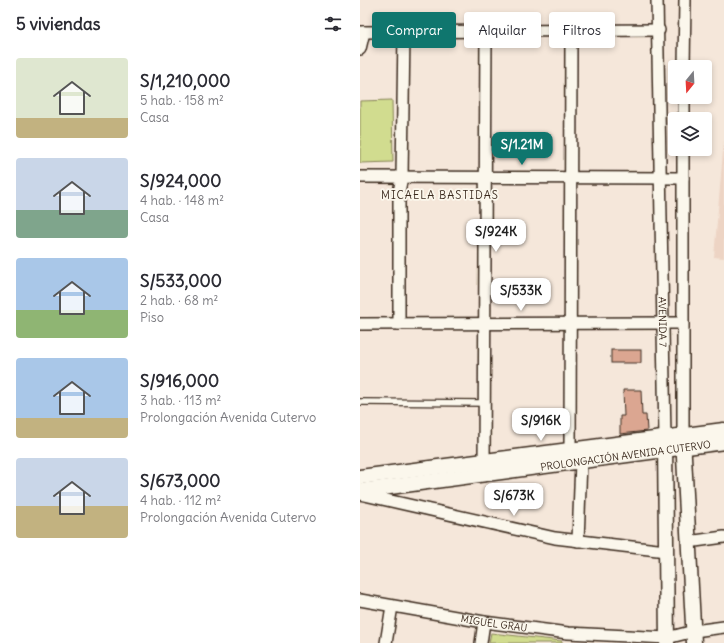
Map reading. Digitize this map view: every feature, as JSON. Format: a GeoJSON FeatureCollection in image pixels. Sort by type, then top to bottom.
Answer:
{"type":"FeatureCollection","features":[{"type":"Feature","properties":{"kind":"street","name":"AVENIDA 7"},"geometry":{"type":"LineString","coordinates":[[657,0],[667,640]]}},
{"type":"Feature","properties":{"kind":"street"},"geometry":{"type":"LineString","coordinates":[[684,0],[684,60]]}},
{"type":"Feature","properties":{"kind":"street"},"geometry":{"type":"LineString","coordinates":[[615,30],[658,30]]}},
{"type":"Feature","properties":{"kind":"street"},"geometry":{"type":"LineString","coordinates":[[360,49],[362,32]]}},
{"type":"Feature","properties":{"kind":"street"},"geometry":{"type":"LineString","coordinates":[[399,324],[399,192],[402,177],[404,48]]}},
{"type":"Feature","properties":{"kind":"street"},"geometry":{"type":"LineString","coordinates":[[484,468],[486,48]]}},
{"type":"Feature","properties":{"kind":"street"},"geometry":{"type":"LineString","coordinates":[[571,48],[571,323],[574,458],[578,541]]}},
{"type":"Feature","properties":{"kind":"street","name":"AVENIDA 7"},"geometry":{"type":"LineString","coordinates":[[684,156],[682,323],[683,441],[694,637]]}},
{"type":"Feature","properties":{"kind":"street"},"geometry":{"type":"LineString","coordinates":[[360,177],[683,178]]}},
{"type":"Feature","properties":{"kind":"street"},"geometry":{"type":"LineString","coordinates":[[360,324],[682,323]]}},
{"type":"Feature","properties":{"kind":"street","name":"PROLONGACIÓN AVENIDA CUTERVO"},"geometry":{"type":"LineString","coordinates":[[360,477],[484,468],[574,458],[683,441],[724,430]]}},
{"type":"Feature","properties":{"kind":"street","name":"PROLONGACIÓN AVENIDA CUTERVO"},"geometry":{"type":"LineString","coordinates":[[683,441],[724,442]]}},
{"type":"Feature","properties":{"kind":"street","name":"PROLONGACIÓN AVENIDA CUTERVO"},"geometry":{"type":"LineString","coordinates":[[360,491],[484,468]]}},
{"type":"Feature","properties":{"kind":"street"},"geometry":{"type":"LineString","coordinates":[[360,494],[458,517],[578,541],[666,551]]}},
{"type":"Feature","properties":{"kind":"street"},"geometry":{"type":"LineString","coordinates":[[688,542],[724,537]]}},
{"type":"Feature","properties":{"kind":"street","name":"MIGUEL GRAU"},"geometry":{"type":"LineString","coordinates":[[360,600],[568,638],[667,640],[694,637],[724,627]]}},
{"type":"Feature","properties":{"kind":"street"},"geometry":{"type":"LineString","coordinates":[[386,643],[392,606]]}},
{"type":"Feature","properties":{"kind":"street"},"geometry":{"type":"LineString","coordinates":[[481,643],[484,622]]}},
{"type":"Feature","properties":{"kind":"lane"},"geometry":{"type":"LineString","coordinates":[[360,402],[484,403]]}},
{"type":"Feature","properties":{"kind":"shaded area"},"geometry":{"type":"Polygon","coordinates":[[[724,140],[724,258],[714,257],[724,140]]]}},
{"type":"Feature","properties":{"kind":"green space"},"geometry":{"type":"Polygon","coordinates":[[[392,100],[393,162],[360,163],[360,101],[392,100]]]}},
{"type":"Feature","properties":{"kind":"green space"},"geometry":{"type":"Polygon","coordinates":[[[491,633],[562,641],[562,643],[489,643],[491,633]]]}},
{"type":"Feature","properties":{"kind":"building"},"geometry":{"type":"Polygon","coordinates":[[[611,350],[641,350],[641,363],[611,363],[611,350]]]}},
{"type":"Feature","properties":{"kind":"building"},"geometry":{"type":"Polygon","coordinates":[[[623,390],[641,390],[642,415],[646,415],[647,431],[620,434],[620,416],[624,416],[623,390]]]}},
{"type":"Feature","properties":{"kind":"district","name":"MICAELA BASTIDAS"},"geometry":{"type":"Point","coordinates":[440,195]}}]}
